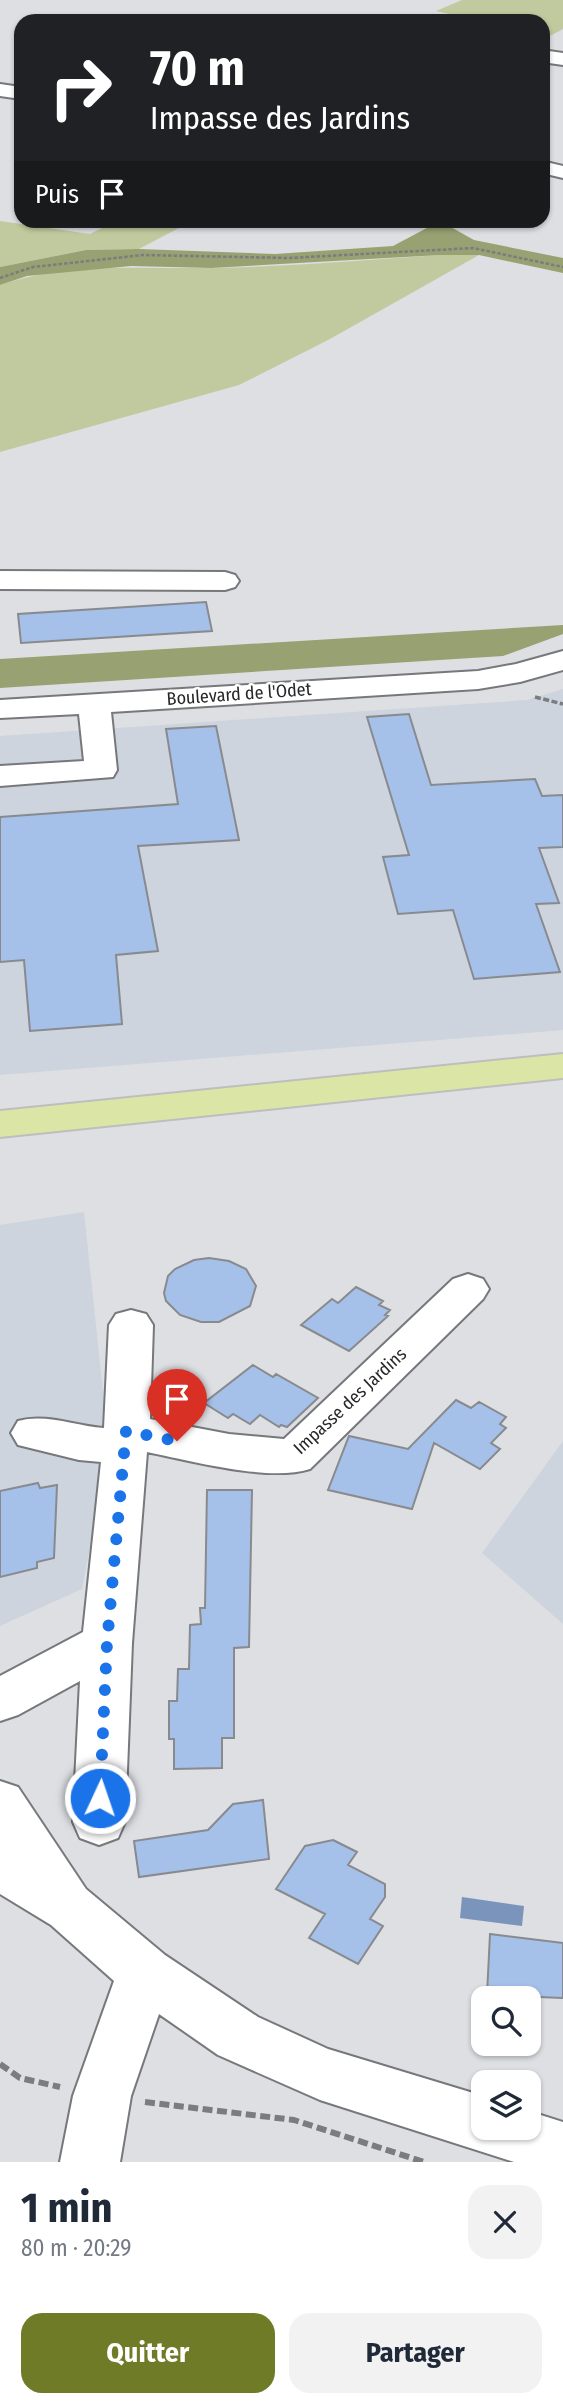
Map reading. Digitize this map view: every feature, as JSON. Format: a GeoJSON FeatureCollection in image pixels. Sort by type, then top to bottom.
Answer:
{"type":"FeatureCollection","features":[{"type":"Feature","properties":{"kind":"main road"},"geometry":{"type":"LineString","coordinates":[[0,1124],[563,1066]]}},
{"type":"Feature","properties":{"kind":"street"},"geometry":{"type":"LineString","coordinates":[[0,580],[225,581]]}},
{"type":"Feature","properties":{"kind":"street","name":"Boulevard de l'Odet"},"geometry":{"type":"LineString","coordinates":[[0,709],[478,680],[520,673],[563,660]]}},
{"type":"Feature","properties":{"kind":"street","name":"Boulevard de l'Odet"},"geometry":{"type":"LineString","coordinates":[[563,660],[559,674],[563,680]]}},
{"type":"Feature","properties":{"kind":"street","name":"Boulevard de l'Odet"},"geometry":{"type":"LineString","coordinates":[[478,680],[563,686]]}},
{"type":"Feature","properties":{"kind":"street"},"geometry":{"type":"LineString","coordinates":[[0,776],[101,770],[94,703]]}},
{"type":"Feature","properties":{"kind":"street","name":"Impasse des Jardins"},"geometry":{"type":"LineString","coordinates":[[125,1439],[293,1457],[468,1289]]}},
{"type":"Feature","properties":{"kind":"street"},"geometry":{"type":"LineString","coordinates":[[99,1822],[107,1643],[125,1439],[131,1325]]}},
{"type":"Feature","properties":{"kind":"street"},"geometry":{"type":"LineString","coordinates":[[34,1433],[79,1443],[125,1439]]}},
{"type":"Feature","properties":{"kind":"street"},"geometry":{"type":"LineString","coordinates":[[0,1700],[107,1643]]}},
{"type":"Feature","properties":{"kind":"street"},"geometry":{"type":"LineString","coordinates":[[0,1803],[70,1908]]}},
{"type":"Feature","properties":{"kind":"street"},"geometry":{"type":"LineString","coordinates":[[0,1866],[70,1908],[145,1973],[238,2036],[320,2073],[471,2120]]}},
{"type":"Feature","properties":{"kind":"street"},"geometry":{"type":"LineString","coordinates":[[90,2162],[102,2096],[145,1973]]}},
{"type":"Feature","properties":{"kind":"street"},"geometry":{"type":"LineString","coordinates":[[532,2140],[563,2150]]}},
{"type":"Feature","properties":{"kind":"path"},"geometry":{"type":"LineString","coordinates":[[0,278],[33,267],[143,255],[289,258],[473,248],[563,267]]}},
{"type":"Feature","properties":{"kind":"path"},"geometry":{"type":"LineString","coordinates":[[0,2064],[20,2078],[102,2096],[294,2120],[425,2162]]}},
{"type":"Feature","properties":{"kind":"shaded area"},"geometry":{"type":"Polygon","coordinates":[[[563,689],[563,1030],[0,1075],[0,736],[527,700],[563,689]]]}},
{"type":"Feature","properties":{"kind":"shaded area"},"geometry":{"type":"Polygon","coordinates":[[[84,1212],[109,1448],[82,1589],[0,1626],[0,1225],[84,1212]]]}},
{"type":"Feature","properties":{"kind":"shaded area"},"geometry":{"type":"Polygon","coordinates":[[[563,1441],[563,1624],[482,1553],[563,1441]]]}},
{"type":"Feature","properties":{"kind":"green space"},"geometry":{"type":"Polygon","coordinates":[[[462,0],[563,0],[563,29],[550,35],[550,14],[450,14],[436,11],[462,0]]]}},
{"type":"Feature","properties":{"kind":"green space"},"geometry":{"type":"Polygon","coordinates":[[[0,221],[14,223],[14,228],[48,228],[90,234],[102,228],[179,228],[139,249],[86,250],[0,267],[0,221]]]}},
{"type":"Feature","properties":{"kind":"green space"},"geometry":{"type":"Polygon","coordinates":[[[427,228],[453,228],[474,240],[563,258],[563,273],[479,255],[440,255],[211,268],[131,266],[27,276],[0,285],[0,267],[86,250],[139,249],[275,254],[393,246],[427,228]]]}},
{"type":"Feature","properties":{"kind":"green space"},"geometry":{"type":"Polygon","coordinates":[[[479,255],[330,339],[239,385],[0,452],[0,285],[78,270],[268,266],[479,255]]]}},
{"type":"Feature","properties":{"kind":"green space"},"geometry":{"type":"Polygon","coordinates":[[[563,625],[563,634],[503,656],[0,688],[0,659],[563,625]]]}},
{"type":"Feature","properties":{"kind":"water"},"geometry":{"type":"Polygon","coordinates":[[[462,1897],[524,1906],[522,1926],[460,1918],[462,1897]]]}},
{"type":"Feature","properties":{"kind":"building"},"geometry":{"type":"Polygon","coordinates":[[[206,602],[212,631],[21,643],[18,614],[206,602]]]}},
{"type":"Feature","properties":{"kind":"building"},"geometry":{"type":"Polygon","coordinates":[[[409,714],[431,785],[535,779],[542,796],[563,795],[563,847],[539,848],[559,903],[536,904],[560,972],[474,979],[453,910],[398,914],[383,857],[409,855],[367,717],[409,714]]]}},
{"type":"Feature","properties":{"kind":"building"},"geometry":{"type":"Polygon","coordinates":[[[216,726],[239,840],[138,846],[158,951],[116,955],[122,1024],[30,1031],[24,960],[0,962],[0,817],[178,804],[166,729],[216,726]]]}},
{"type":"Feature","properties":{"kind":"building"},"geometry":{"type":"Polygon","coordinates":[[[209,1258],[229,1261],[246,1269],[256,1286],[250,1306],[219,1322],[201,1322],[180,1315],[166,1301],[164,1293],[168,1276],[175,1269],[194,1260],[209,1258]]]}},
{"type":"Feature","properties":{"kind":"building"},"geometry":{"type":"Polygon","coordinates":[[[356,1287],[383,1301],[379,1305],[390,1310],[385,1315],[388,1316],[349,1351],[301,1325],[332,1299],[338,1303],[356,1287]]]}},
{"type":"Feature","properties":{"kind":"building"},"geometry":{"type":"Polygon","coordinates":[[[253,1365],[273,1377],[276,1374],[318,1398],[287,1427],[279,1427],[260,1415],[250,1424],[233,1414],[228,1418],[204,1403],[253,1365]]]}},
{"type":"Feature","properties":{"kind":"building"},"geometry":{"type":"Polygon","coordinates":[[[456,1400],[471,1408],[479,1402],[506,1417],[500,1424],[506,1428],[491,1443],[500,1449],[480,1469],[434,1443],[412,1509],[328,1490],[349,1436],[408,1449],[456,1400]]]}},
{"type":"Feature","properties":{"kind":"building"},"geometry":{"type":"Polygon","coordinates":[[[38,1483],[40,1488],[57,1485],[54,1558],[37,1562],[37,1568],[0,1577],[0,1491],[38,1483]]]}},
{"type":"Feature","properties":{"kind":"building"},"geometry":{"type":"Polygon","coordinates":[[[207,1490],[252,1490],[249,1647],[234,1648],[234,1738],[222,1738],[222,1768],[174,1769],[174,1739],[169,1739],[169,1701],[177,1701],[178,1669],[189,1669],[190,1625],[201,1624],[200,1608],[205,1608],[207,1490]]]}},
{"type":"Feature","properties":{"kind":"building"},"geometry":{"type":"Polygon","coordinates":[[[263,1800],[269,1859],[139,1877],[134,1841],[208,1830],[233,1804],[263,1800]]]}},
{"type":"Feature","properties":{"kind":"building"},"geometry":{"type":"Polygon","coordinates":[[[333,1840],[357,1852],[348,1865],[385,1884],[385,1897],[370,1919],[383,1926],[358,1964],[309,1938],[325,1914],[276,1889],[305,1846],[333,1840]]]}},
{"type":"Feature","properties":{"kind":"building"},"geometry":{"type":"Polygon","coordinates":[[[490,1934],[563,1943],[563,1998],[541,1997],[541,1986],[487,1986],[490,1934]]]}},
{"type":"Feature","properties":{"kind":"route"},"geometry":{"type":"LineString","coordinates":[[100,1798],[107,1643],[126,1431],[177,1441]]}}]}
